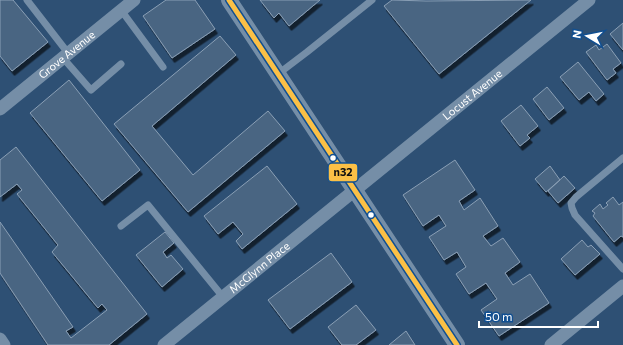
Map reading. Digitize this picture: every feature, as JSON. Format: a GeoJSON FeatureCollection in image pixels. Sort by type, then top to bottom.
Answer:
{"type":"FeatureCollection","features":[{"type":"Feature","properties":{"kind":"street","name":"Grove Avenue"},"geometry":{"type":"LineString","coordinates":[[0,109],[134,0]]}},
{"type":"Feature","properties":{"kind":"street"},"geometry":{"type":"LineString","coordinates":[[229,0],[457,345]]}},
{"type":"Feature","properties":{"kind":"street","name":"Locust Avenue"},"geometry":{"type":"LineString","coordinates":[[354,190],[589,0]]}},
{"type":"Feature","properties":{"kind":"street","name":"McGlynn Place"},"geometry":{"type":"LineString","coordinates":[[164,345],[354,190]]}},
{"type":"Feature","properties":{"kind":"street"},"geometry":{"type":"LineString","coordinates":[[551,345],[623,286]]}},
{"type":"Feature","properties":{"kind":"street"},"geometry":{"type":"LineString","coordinates":[[0,339],[4,345]]}},
{"type":"Feature","properties":{"kind":"lane"},"geometry":{"type":"LineString","coordinates":[[27,0],[91,90],[121,64]]}},
{"type":"Feature","properties":{"kind":"lane"},"geometry":{"type":"LineString","coordinates":[[278,74],[372,0]]}},
{"type":"Feature","properties":{"kind":"lane"},"geometry":{"type":"LineString","coordinates":[[121,10],[163,67]]}},
{"type":"Feature","properties":{"kind":"lane"},"geometry":{"type":"LineString","coordinates":[[623,158],[576,197],[571,203],[575,215],[623,269]]}},
{"type":"Feature","properties":{"kind":"lane"},"geometry":{"type":"LineString","coordinates":[[121,226],[148,205],[223,297]]}},
{"type":"Feature","properties":{"kind":"building"},"geometry":{"type":"Polygon","coordinates":[[[0,0],[13,0],[48,42],[12,71],[0,56],[0,0]]]}},
{"type":"Feature","properties":{"kind":"building"},"geometry":{"type":"Polygon","coordinates":[[[166,0],[195,0],[215,29],[172,58],[143,16],[166,0]]]}},
{"type":"Feature","properties":{"kind":"building"},"geometry":{"type":"Polygon","coordinates":[[[260,0],[320,0],[289,26],[279,13],[274,18],[260,0]]]}},
{"type":"Feature","properties":{"kind":"building"},"geometry":{"type":"Polygon","coordinates":[[[392,0],[531,0],[439,74],[384,6],[392,0]]]}},
{"type":"Feature","properties":{"kind":"building"},"geometry":{"type":"Polygon","coordinates":[[[623,23],[623,50],[610,34],[623,23]]]}},
{"type":"Feature","properties":{"kind":"building"},"geometry":{"type":"Polygon","coordinates":[[[220,36],[236,55],[152,126],[193,175],[268,111],[285,131],[188,212],[114,124],[220,36]]]}},
{"type":"Feature","properties":{"kind":"building"},"geometry":{"type":"Polygon","coordinates":[[[607,44],[621,63],[613,69],[616,73],[607,80],[586,52],[596,45],[599,50],[607,44]]]}},
{"type":"Feature","properties":{"kind":"building"},"geometry":{"type":"Polygon","coordinates":[[[578,62],[604,94],[596,101],[589,92],[579,100],[560,77],[578,62]]]}},
{"type":"Feature","properties":{"kind":"building"},"geometry":{"type":"Polygon","coordinates":[[[69,80],[140,170],[102,201],[30,113],[69,80]]]}},
{"type":"Feature","properties":{"kind":"building"},"geometry":{"type":"Polygon","coordinates":[[[547,87],[564,108],[549,120],[533,99],[547,87]]]}},
{"type":"Feature","properties":{"kind":"building"},"geometry":{"type":"Polygon","coordinates":[[[521,105],[538,126],[527,135],[530,138],[520,146],[501,121],[521,105]]]}},
{"type":"Feature","properties":{"kind":"building"},"geometry":{"type":"Polygon","coordinates":[[[16,147],[147,314],[109,345],[48,345],[0,273],[0,222],[73,327],[66,331],[71,338],[107,310],[102,304],[98,308],[52,252],[58,245],[17,194],[22,190],[17,184],[0,197],[0,160],[16,147]]]}},
{"type":"Feature","properties":{"kind":"building"},"geometry":{"type":"Polygon","coordinates":[[[455,160],[475,190],[459,201],[464,210],[480,198],[498,226],[483,236],[491,246],[503,238],[520,262],[505,273],[513,285],[530,274],[549,303],[499,336],[481,310],[497,299],[486,283],[469,294],[456,274],[466,267],[457,252],[444,260],[429,237],[446,226],[439,215],[423,226],[403,195],[455,160]]]}},
{"type":"Feature","properties":{"kind":"building"},"geometry":{"type":"Polygon","coordinates":[[[267,166],[297,204],[242,249],[236,241],[243,234],[233,222],[218,234],[204,216],[267,166]]]}},
{"type":"Feature","properties":{"kind":"building"},"geometry":{"type":"Polygon","coordinates":[[[550,166],[560,180],[546,192],[535,179],[550,166]]]}},
{"type":"Feature","properties":{"kind":"building"},"geometry":{"type":"Polygon","coordinates":[[[564,176],[575,188],[558,203],[548,191],[564,176]]]}},
{"type":"Feature","properties":{"kind":"building"},"geometry":{"type":"Polygon","coordinates":[[[613,197],[619,205],[623,202],[623,237],[621,236],[614,242],[593,216],[595,213],[592,211],[600,204],[603,209],[608,205],[606,203],[613,197]]]}},
{"type":"Feature","properties":{"kind":"building"},"geometry":{"type":"Polygon","coordinates":[[[165,232],[174,243],[163,252],[167,258],[171,255],[183,269],[162,287],[136,255],[165,232]]]}},
{"type":"Feature","properties":{"kind":"building"},"geometry":{"type":"Polygon","coordinates":[[[582,240],[588,247],[591,245],[600,254],[575,275],[561,259],[582,240]]]}},
{"type":"Feature","properties":{"kind":"building"},"geometry":{"type":"Polygon","coordinates":[[[331,253],[352,282],[290,329],[268,300],[331,253]]]}},
{"type":"Feature","properties":{"kind":"building"},"geometry":{"type":"Polygon","coordinates":[[[356,305],[376,330],[356,345],[342,345],[328,327],[356,305]]]}},
{"type":"Feature","properties":{"kind":"building"},"geometry":{"type":"Polygon","coordinates":[[[406,331],[415,345],[389,345],[406,331]]]}},
{"type":"Feature","properties":{"kind":"transit line","name":"n32"},"geometry":{"type":"LineString","coordinates":[[229,0],[457,345]]}}]}
